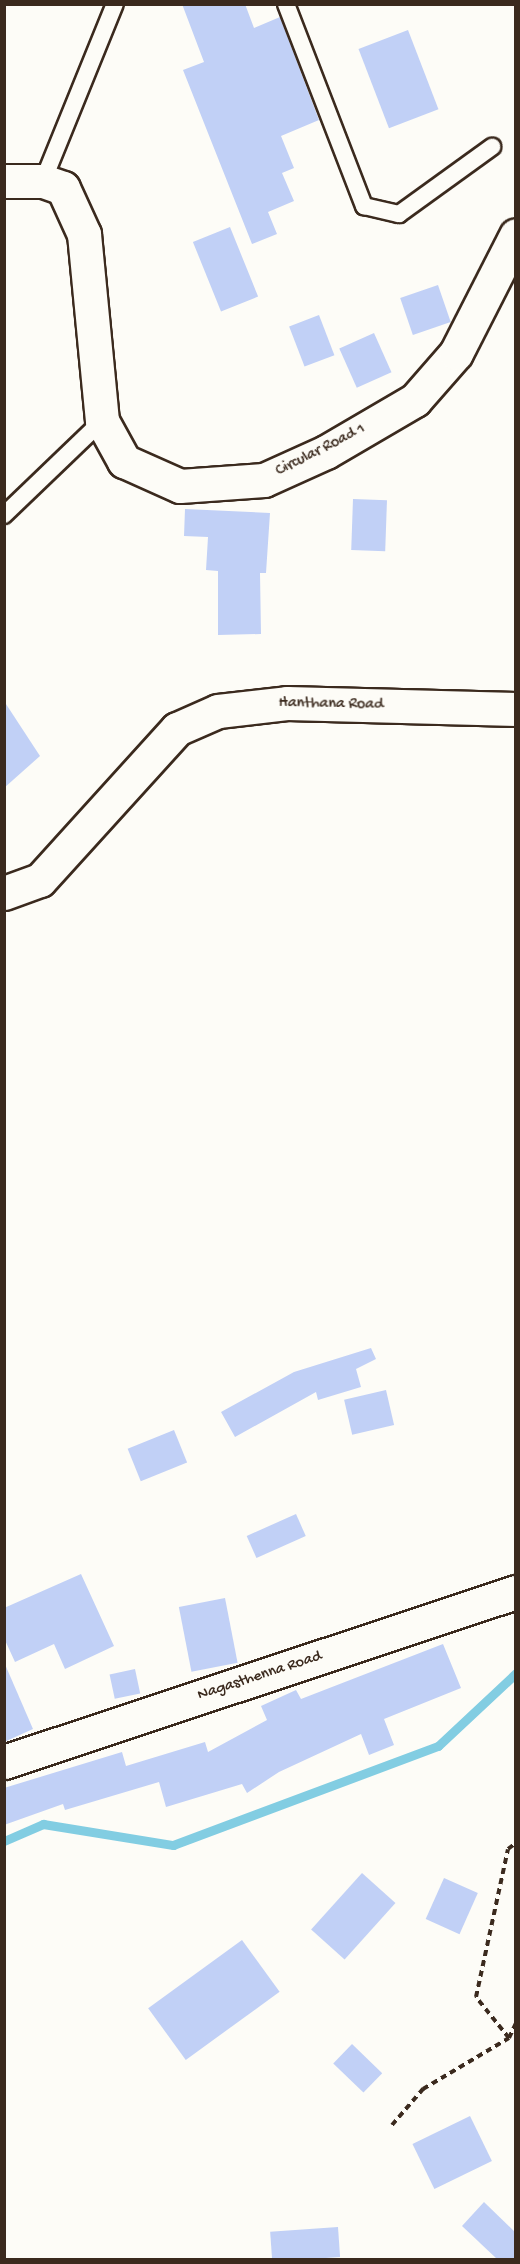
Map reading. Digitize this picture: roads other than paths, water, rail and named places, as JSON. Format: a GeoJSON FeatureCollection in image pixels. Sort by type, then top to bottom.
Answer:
{"type":"FeatureCollection","features":[{"type":"Feature","properties":{"kind":"street"},"geometry":{"type":"LineString","coordinates":[[4,181],[43,181]]}},
{"type":"Feature","properties":{"kind":"street","name":"Circular Road 1"},"geometry":{"type":"LineString","coordinates":[[43,181],[63,188],[84,234],[102,421],[124,461],[180,486],[264,480],[415,400],[456,353],[516,235]]}},
{"type":"Feature","properties":{"kind":"street","name":"Hanthana Road"},"geometry":{"type":"LineString","coordinates":[[4,893],[40,880],[177,729],[218,711],[287,703],[516,709]]}},
{"type":"Feature","properties":{"kind":"street","name":"Nagasthenna Road"},"geometry":{"type":"LineString","coordinates":[[4,1762],[516,1592]]}},
{"type":"Feature","properties":{"kind":"lane"},"geometry":{"type":"LineString","coordinates":[[43,181],[115,4]]}},
{"type":"Feature","properties":{"kind":"lane"},"geometry":{"type":"LineString","coordinates":[[286,4],[364,206],[399,214],[492,147]]}},
{"type":"Feature","properties":{"kind":"lane"},"geometry":{"type":"LineString","coordinates":[[4,515],[102,421]]}},
{"type":"Feature","properties":{"kind":"waterway"},"geometry":{"type":"LineString","coordinates":[[4,1841],[43,1824],[173,1845],[438,1746],[516,1673]]}}]}
